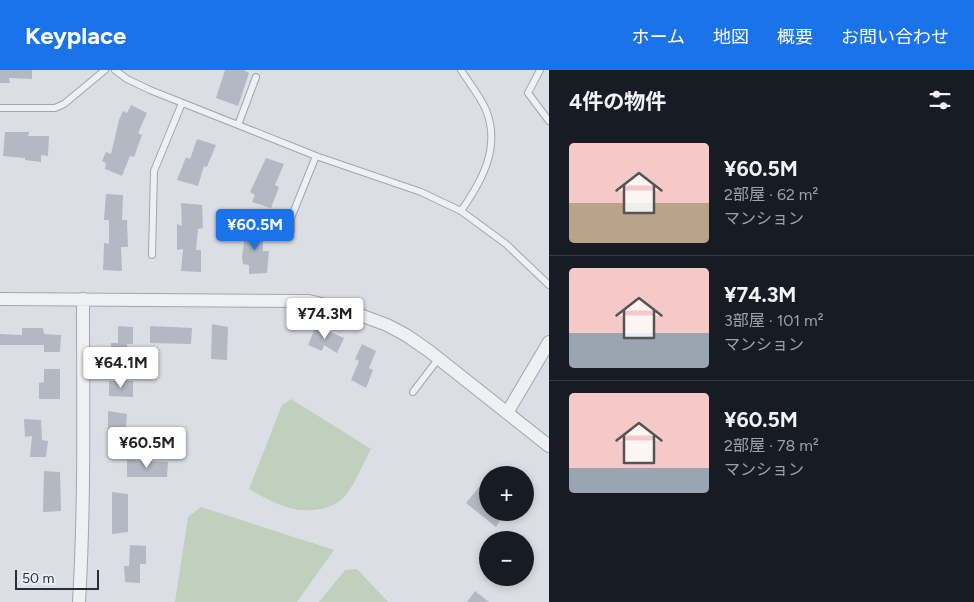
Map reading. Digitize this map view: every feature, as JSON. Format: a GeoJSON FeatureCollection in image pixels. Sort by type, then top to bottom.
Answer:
{"type":"FeatureCollection","features":[{"type":"Feature","properties":{"kind":"street"},"geometry":{"type":"LineString","coordinates":[[0,299],[309,301],[348,310],[387,325],[406,335],[549,446]]}},
{"type":"Feature","properties":{"kind":"street"},"geometry":{"type":"LineString","coordinates":[[78,602],[83,475],[83,299]]}},
{"type":"Feature","properties":{"kind":"street"},"geometry":{"type":"LineString","coordinates":[[507,413],[549,342]]}},
{"type":"Feature","properties":{"kind":"lane"},"geometry":{"type":"LineString","coordinates":[[0,108],[55,108],[64,104],[105,70]]}},
{"type":"Feature","properties":{"kind":"lane"},"geometry":{"type":"LineString","coordinates":[[115,70],[126,79],[238,125],[316,156],[414,189],[461,211],[506,244],[549,285]]}},
{"type":"Feature","properties":{"kind":"lane"},"geometry":{"type":"LineString","coordinates":[[461,70],[486,109],[490,126],[491,144],[483,176],[476,190],[461,211]]}},
{"type":"Feature","properties":{"kind":"lane"},"geometry":{"type":"LineString","coordinates":[[540,70],[528,93],[549,121]]}},
{"type":"Feature","properties":{"kind":"lane"},"geometry":{"type":"LineString","coordinates":[[238,125],[256,77]]}},
{"type":"Feature","properties":{"kind":"lane"},"geometry":{"type":"LineString","coordinates":[[152,255],[154,171],[182,102]]}},
{"type":"Feature","properties":{"kind":"lane"},"geometry":{"type":"LineString","coordinates":[[291,231],[291,218],[316,156]]}},
{"type":"Feature","properties":{"kind":"lane"},"geometry":{"type":"LineString","coordinates":[[413,392],[438,358]]}},
{"type":"Feature","properties":{"kind":"green space"},"geometry":{"type":"Polygon","coordinates":[[[291,399],[371,449],[349,491],[340,501],[328,507],[311,510],[292,509],[275,503],[249,489],[282,405],[291,399]]]}},
{"type":"Feature","properties":{"kind":"green space"},"geometry":{"type":"Polygon","coordinates":[[[201,507],[334,550],[297,602],[175,602],[188,517],[201,507]]]}},
{"type":"Feature","properties":{"kind":"green space"},"geometry":{"type":"Polygon","coordinates":[[[357,569],[388,602],[319,602],[345,570],[357,569]]]}},
{"type":"Feature","properties":{"kind":"building"},"geometry":{"type":"Polygon","coordinates":[[[0,70],[32,70],[32,79],[9,78],[10,83],[0,83],[0,70]]]}},
{"type":"Feature","properties":{"kind":"building"},"geometry":{"type":"Polygon","coordinates":[[[225,70],[244,70],[249,73],[238,106],[216,98],[225,70]]]}},
{"type":"Feature","properties":{"kind":"building"},"geometry":{"type":"Polygon","coordinates":[[[131,105],[147,113],[138,133],[142,135],[134,157],[130,156],[122,176],[105,169],[106,163],[102,161],[106,152],[111,154],[119,120],[123,111],[127,113],[131,105]]]}},
{"type":"Feature","properties":{"kind":"building"},"geometry":{"type":"Polygon","coordinates":[[[5,132],[29,132],[28,136],[49,136],[48,156],[41,155],[41,162],[3,156],[5,132]]]}},
{"type":"Feature","properties":{"kind":"building"},"geometry":{"type":"Polygon","coordinates":[[[197,139],[216,145],[207,167],[204,166],[198,186],[177,180],[186,157],[190,159],[197,139]]]}},
{"type":"Feature","properties":{"kind":"building"},"geometry":{"type":"Polygon","coordinates":[[[266,158],[284,164],[275,185],[279,187],[271,208],[252,202],[255,195],[250,192],[266,158]]]}},
{"type":"Feature","properties":{"kind":"building"},"geometry":{"type":"Polygon","coordinates":[[[106,194],[123,195],[122,220],[127,220],[128,247],[121,247],[122,271],[103,270],[104,243],[109,244],[109,220],[104,220],[106,194]]]}},
{"type":"Feature","properties":{"kind":"building"},"geometry":{"type":"Polygon","coordinates":[[[181,203],[202,205],[203,228],[198,229],[196,250],[201,250],[201,272],[181,271],[183,249],[177,250],[177,224],[182,226],[181,203]]]}},
{"type":"Feature","properties":{"kind":"building"},"geometry":{"type":"Polygon","coordinates":[[[263,226],[263,251],[269,251],[267,273],[249,274],[249,265],[243,264],[242,258],[246,227],[263,226]]]}},
{"type":"Feature","properties":{"kind":"building"},"geometry":{"type":"Polygon","coordinates":[[[212,324],[228,327],[227,360],[211,359],[212,324]]]}},
{"type":"Feature","properties":{"kind":"building"},"geometry":{"type":"Polygon","coordinates":[[[118,326],[133,327],[133,344],[127,344],[128,353],[111,353],[111,343],[118,343],[118,326]]]}},
{"type":"Feature","properties":{"kind":"building"},"geometry":{"type":"Polygon","coordinates":[[[150,326],[192,328],[191,344],[150,343],[150,326]]]}},
{"type":"Feature","properties":{"kind":"building"},"geometry":{"type":"Polygon","coordinates":[[[316,326],[344,338],[337,353],[324,345],[322,351],[308,345],[316,326]]]}},
{"type":"Feature","properties":{"kind":"building"},"geometry":{"type":"Polygon","coordinates":[[[22,328],[43,328],[44,334],[61,335],[60,352],[44,352],[44,345],[0,345],[0,334],[22,335],[22,328]]]}},
{"type":"Feature","properties":{"kind":"building"},"geometry":{"type":"Polygon","coordinates":[[[362,344],[376,351],[369,368],[373,370],[366,388],[351,380],[359,361],[355,359],[362,344]]]}},
{"type":"Feature","properties":{"kind":"building"},"geometry":{"type":"Polygon","coordinates":[[[44,369],[60,369],[60,399],[39,399],[39,383],[44,382],[44,369]]]}},
{"type":"Feature","properties":{"kind":"building"},"geometry":{"type":"Polygon","coordinates":[[[109,381],[133,381],[133,397],[109,396],[109,381]]]}},
{"type":"Feature","properties":{"kind":"building"},"geometry":{"type":"Polygon","coordinates":[[[108,411],[127,414],[126,429],[132,429],[132,443],[108,443],[108,411]]]}},
{"type":"Feature","properties":{"kind":"building"},"geometry":{"type":"Polygon","coordinates":[[[24,419],[41,420],[42,440],[48,441],[46,457],[30,457],[32,436],[25,437],[24,419]]]}},
{"type":"Feature","properties":{"kind":"building"},"geometry":{"type":"Polygon","coordinates":[[[127,460],[168,462],[167,477],[127,477],[127,460]]]}},
{"type":"Feature","properties":{"kind":"building"},"geometry":{"type":"Polygon","coordinates":[[[44,471],[60,472],[61,511],[43,512],[44,471]]]}},
{"type":"Feature","properties":{"kind":"building"},"geometry":{"type":"Polygon","coordinates":[[[479,487],[479,513],[466,503],[479,487]]]}},
{"type":"Feature","properties":{"kind":"building"},"geometry":{"type":"Polygon","coordinates":[[[112,492],[128,494],[128,532],[112,534],[112,492]]]}},
{"type":"Feature","properties":{"kind":"building"},"geometry":{"type":"Polygon","coordinates":[[[488,521],[500,521],[496,527],[488,521]]]}},
{"type":"Feature","properties":{"kind":"building"},"geometry":{"type":"Polygon","coordinates":[[[130,545],[146,546],[146,564],[140,564],[140,583],[125,582],[124,566],[129,566],[130,545]]]}},
{"type":"Feature","properties":{"kind":"building"},"geometry":{"type":"Polygon","coordinates":[[[475,591],[489,602],[467,602],[475,591]]]}}]}
